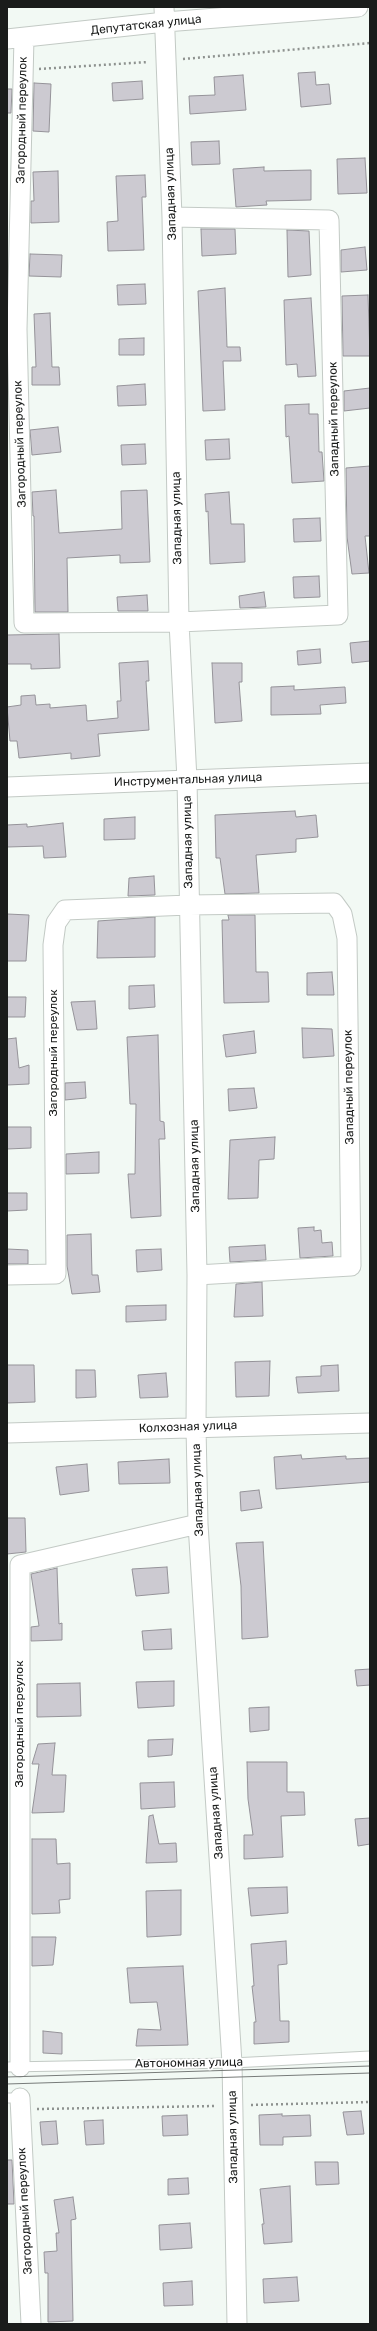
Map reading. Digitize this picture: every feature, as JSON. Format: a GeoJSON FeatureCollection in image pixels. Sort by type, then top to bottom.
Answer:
{"type":"FeatureCollection","features":[{"type":"Feature","properties":{"kind":"street","name":"Депутатская улица"},"geometry":{"type":"LineString","coordinates":[[15,38],[165,14],[358,7]]}},
{"type":"Feature","properties":{"kind":"street","name":"Западная улица"},"geometry":{"type":"LineString","coordinates":[[165,14],[172,217],[179,622],[187,780],[197,1275],[196,1427],[198,1524],[232,2063],[238,2324]]}},
{"type":"Feature","properties":{"kind":"street","name":"Загородный переулок"},"geometry":{"type":"LineString","coordinates":[[15,38],[23,71],[16,329],[24,623],[179,622]]}},
{"type":"Feature","properties":{"kind":"street","name":"Западный переулок"},"geometry":{"type":"LineString","coordinates":[[172,217],[329,220],[338,615],[179,622]]}},
{"type":"Feature","properties":{"kind":"street","name":"Инструментальная улица"},"geometry":{"type":"LineString","coordinates":[[7,787],[370,773]]}},
{"type":"Feature","properties":{"kind":"street","name":"Западный переулок"},"geometry":{"type":"LineString","coordinates":[[189,905],[334,903],[342,914],[347,938],[351,1266],[197,1275]]}},
{"type":"Feature","properties":{"kind":"street","name":"Загородный переулок"},"geometry":{"type":"LineString","coordinates":[[7,1275],[56,1274],[53,945],[56,924],[65,910],[189,905]]}},
{"type":"Feature","properties":{"kind":"street","name":"Колхозная улица"},"geometry":{"type":"LineString","coordinates":[[7,1433],[370,1423]]}},
{"type":"Feature","properties":{"kind":"street","name":"Загородный переулок"},"geometry":{"type":"LineString","coordinates":[[14,2067],[20,1565],[198,1524]]}},
{"type":"Feature","properties":{"kind":"street","name":"Загородный переулок"},"geometry":{"type":"LineString","coordinates":[[14,2098],[31,2324]]}},
{"type":"Feature","properties":{"kind":"lane","name":"Автономная улица"},"geometry":{"type":"LineString","coordinates":[[14,2067],[232,2063],[370,2056]]}},
{"type":"Feature","properties":{"kind":"path"},"geometry":{"type":"LineString","coordinates":[[23,71],[166,61],[370,43]]}},
{"type":"Feature","properties":{"kind":"path"},"geometry":{"type":"LineString","coordinates":[[14,2098],[24,2109],[232,2106],[370,2102]]}},
{"type":"Feature","properties":{"kind":"building"},"geometry":{"type":"Polygon","coordinates":[[[315,72],[316,85],[329,84],[331,104],[301,107],[298,73],[315,72]]]}},
{"type":"Feature","properties":{"kind":"building"},"geometry":{"type":"Polygon","coordinates":[[[243,75],[246,110],[190,114],[189,96],[215,95],[214,77],[243,75]]]}},
{"type":"Feature","properties":{"kind":"building"},"geometry":{"type":"Polygon","coordinates":[[[142,81],[143,99],[113,101],[112,83],[142,81]]]}},
{"type":"Feature","properties":{"kind":"building"},"geometry":{"type":"Polygon","coordinates":[[[34,83],[51,84],[49,132],[33,131],[34,83]]]}},
{"type":"Feature","properties":{"kind":"building"},"geometry":{"type":"Polygon","coordinates":[[[7,89],[12,89],[11,113],[7,113],[7,89]]]}},
{"type":"Feature","properties":{"kind":"building"},"geometry":{"type":"Polygon","coordinates":[[[219,141],[220,164],[192,165],[191,142],[219,141]]]}},
{"type":"Feature","properties":{"kind":"building"},"geometry":{"type":"Polygon","coordinates":[[[365,158],[367,193],[338,194],[337,159],[365,158]]]}},
{"type":"Feature","properties":{"kind":"building"},"geometry":{"type":"Polygon","coordinates":[[[264,167],[264,171],[311,170],[311,200],[266,201],[267,205],[236,207],[233,169],[264,167]]]}},
{"type":"Feature","properties":{"kind":"building"},"geometry":{"type":"Polygon","coordinates":[[[58,171],[59,222],[31,223],[31,201],[34,201],[33,172],[58,171]]]}},
{"type":"Feature","properties":{"kind":"building"},"geometry":{"type":"Polygon","coordinates":[[[145,175],[146,197],[142,197],[144,250],[108,251],[107,222],[118,221],[116,176],[145,175]]]}},
{"type":"Feature","properties":{"kind":"building"},"geometry":{"type":"Polygon","coordinates":[[[201,229],[235,229],[236,254],[202,256],[201,229]]]}},
{"type":"Feature","properties":{"kind":"building"},"geometry":{"type":"Polygon","coordinates":[[[287,230],[309,231],[311,275],[288,277],[287,230]]]}},
{"type":"Feature","properties":{"kind":"building"},"geometry":{"type":"Polygon","coordinates":[[[365,247],[367,270],[341,272],[341,250],[365,247]]]}},
{"type":"Feature","properties":{"kind":"building"},"geometry":{"type":"Polygon","coordinates":[[[30,254],[62,255],[61,277],[29,276],[30,254]]]}},
{"type":"Feature","properties":{"kind":"building"},"geometry":{"type":"Polygon","coordinates":[[[145,284],[146,304],[118,305],[117,285],[145,284]]]}},
{"type":"Feature","properties":{"kind":"building"},"geometry":{"type":"Polygon","coordinates":[[[225,288],[227,347],[240,347],[241,361],[223,361],[225,410],[203,411],[198,291],[225,288]]]}},
{"type":"Feature","properties":{"kind":"building"},"geometry":{"type":"Polygon","coordinates":[[[368,295],[370,356],[343,356],[342,296],[368,295]]]}},
{"type":"Feature","properties":{"kind":"building"},"geometry":{"type":"Polygon","coordinates":[[[311,298],[316,376],[298,377],[297,364],[286,365],[284,300],[311,298]]]}},
{"type":"Feature","properties":{"kind":"building"},"geometry":{"type":"Polygon","coordinates":[[[50,313],[52,367],[59,367],[60,385],[32,385],[32,367],[36,367],[34,314],[50,313]]]}},
{"type":"Feature","properties":{"kind":"building"},"geometry":{"type":"Polygon","coordinates":[[[144,338],[144,355],[119,355],[119,339],[144,338]]]}},
{"type":"Feature","properties":{"kind":"building"},"geometry":{"type":"Polygon","coordinates":[[[145,384],[146,405],[118,406],[117,386],[145,384]]]}},
{"type":"Feature","properties":{"kind":"building"},"geometry":{"type":"Polygon","coordinates":[[[370,388],[370,408],[344,411],[344,391],[370,388]]]}},
{"type":"Feature","properties":{"kind":"building"},"geometry":{"type":"Polygon","coordinates":[[[309,404],[309,414],[318,414],[319,452],[322,452],[324,481],[292,483],[289,436],[286,437],[285,405],[309,404]]]}},
{"type":"Feature","properties":{"kind":"building"},"geometry":{"type":"Polygon","coordinates":[[[58,427],[61,452],[32,455],[30,430],[58,427]]]}},
{"type":"Feature","properties":{"kind":"building"},"geometry":{"type":"Polygon","coordinates":[[[229,439],[230,459],[206,460],[205,440],[229,439]]]}},
{"type":"Feature","properties":{"kind":"building"},"geometry":{"type":"Polygon","coordinates":[[[145,444],[146,464],[122,465],[121,445],[145,444]]]}},
{"type":"Feature","properties":{"kind":"building"},"geometry":{"type":"Polygon","coordinates":[[[370,466],[370,536],[365,536],[369,573],[352,574],[347,537],[346,468],[370,466]]]}},
{"type":"Feature","properties":{"kind":"building"},"geometry":{"type":"Polygon","coordinates":[[[56,490],[59,533],[122,529],[121,491],[147,490],[150,562],[120,563],[120,555],[67,558],[68,612],[35,612],[34,516],[32,492],[56,490]]]}},
{"type":"Feature","properties":{"kind":"building"},"geometry":{"type":"Polygon","coordinates":[[[229,492],[231,524],[244,524],[245,562],[210,564],[208,511],[206,512],[205,494],[229,492]]]}},
{"type":"Feature","properties":{"kind":"building"},"geometry":{"type":"Polygon","coordinates":[[[320,518],[321,541],[294,542],[293,519],[320,518]]]}},
{"type":"Feature","properties":{"kind":"building"},"geometry":{"type":"Polygon","coordinates":[[[319,576],[320,597],[294,598],[293,577],[319,576]]]}},
{"type":"Feature","properties":{"kind":"building"},"geometry":{"type":"Polygon","coordinates":[[[264,592],[266,607],[240,608],[239,596],[264,592]]]}},
{"type":"Feature","properties":{"kind":"building"},"geometry":{"type":"Polygon","coordinates":[[[147,595],[148,611],[118,611],[117,597],[147,595]]]}},
{"type":"Feature","properties":{"kind":"building"},"geometry":{"type":"Polygon","coordinates":[[[59,634],[60,668],[31,669],[31,664],[7,664],[7,635],[59,634]]]}},
{"type":"Feature","properties":{"kind":"building"},"geometry":{"type":"Polygon","coordinates":[[[370,641],[370,661],[352,663],[350,643],[370,641]]]}},
{"type":"Feature","properties":{"kind":"building"},"geometry":{"type":"Polygon","coordinates":[[[320,649],[321,663],[298,665],[297,651],[320,649]]]}},
{"type":"Feature","properties":{"kind":"building"},"geometry":{"type":"Polygon","coordinates":[[[148,661],[149,681],[146,681],[149,730],[98,734],[100,756],[71,759],[71,753],[19,758],[17,741],[10,741],[7,707],[21,705],[21,696],[35,695],[36,705],[50,704],[50,708],[86,705],[87,721],[118,718],[117,701],[121,701],[119,663],[148,661]]]}},
{"type":"Feature","properties":{"kind":"building"},"geometry":{"type":"Polygon","coordinates":[[[212,663],[242,663],[242,682],[239,682],[242,721],[215,723],[212,663]]]}},
{"type":"Feature","properties":{"kind":"building"},"geometry":{"type":"Polygon","coordinates":[[[294,686],[294,690],[345,687],[346,703],[320,705],[321,714],[271,715],[271,687],[294,686]]]}},
{"type":"Feature","properties":{"kind":"building"},"geometry":{"type":"Polygon","coordinates":[[[295,811],[296,817],[316,815],[318,837],[296,839],[296,852],[256,855],[259,893],[225,894],[220,858],[216,858],[215,815],[295,811]]]}},
{"type":"Feature","properties":{"kind":"building"},"geometry":{"type":"Polygon","coordinates":[[[135,817],[135,839],[104,840],[104,819],[135,817]]]}},
{"type":"Feature","properties":{"kind":"building"},"geometry":{"type":"Polygon","coordinates":[[[63,823],[66,857],[44,858],[43,846],[7,847],[7,825],[27,824],[27,827],[63,823]]]}},
{"type":"Feature","properties":{"kind":"building"},"geometry":{"type":"Polygon","coordinates":[[[154,876],[155,895],[128,896],[129,878],[154,876]]]}},
{"type":"Feature","properties":{"kind":"building"},"geometry":{"type":"Polygon","coordinates":[[[7,914],[29,915],[26,961],[7,961],[7,914]]]}},
{"type":"Feature","properties":{"kind":"building"},"geometry":{"type":"Polygon","coordinates":[[[228,915],[255,915],[256,972],[268,972],[269,1002],[224,1003],[222,920],[229,920],[228,915]]]}},
{"type":"Feature","properties":{"kind":"building"},"geometry":{"type":"Polygon","coordinates":[[[155,917],[155,957],[97,958],[98,921],[155,917]]]}},
{"type":"Feature","properties":{"kind":"building"},"geometry":{"type":"Polygon","coordinates":[[[332,972],[334,995],[307,995],[307,973],[332,972]]]}},
{"type":"Feature","properties":{"kind":"building"},"geometry":{"type":"Polygon","coordinates":[[[154,985],[155,1007],[129,1009],[129,986],[154,985]]]}},
{"type":"Feature","properties":{"kind":"building"},"geometry":{"type":"Polygon","coordinates":[[[7,997],[26,997],[25,1017],[7,1017],[7,997]]]}},
{"type":"Feature","properties":{"kind":"building"},"geometry":{"type":"Polygon","coordinates":[[[95,1001],[97,1029],[77,1030],[71,1002],[95,1001]]]}},
{"type":"Feature","properties":{"kind":"building"},"geometry":{"type":"Polygon","coordinates":[[[302,1028],[332,1029],[334,1056],[303,1058],[302,1028]]]}},
{"type":"Feature","properties":{"kind":"building"},"geometry":{"type":"Polygon","coordinates":[[[254,1031],[256,1053],[226,1057],[223,1035],[254,1031]]]}},
{"type":"Feature","properties":{"kind":"building"},"geometry":{"type":"Polygon","coordinates":[[[158,1035],[160,1121],[164,1122],[165,1139],[159,1139],[161,1216],[131,1218],[128,1174],[135,1174],[136,1104],[130,1104],[127,1037],[158,1035]]]}},
{"type":"Feature","properties":{"kind":"building"},"geometry":{"type":"Polygon","coordinates":[[[16,1038],[19,1068],[29,1065],[29,1084],[7,1085],[7,1039],[16,1038]]]}},
{"type":"Feature","properties":{"kind":"building"},"geometry":{"type":"Polygon","coordinates":[[[85,1082],[86,1098],[65,1100],[65,1083],[85,1082]]]}},
{"type":"Feature","properties":{"kind":"building"},"geometry":{"type":"Polygon","coordinates":[[[254,1088],[257,1108],[229,1111],[228,1089],[254,1088]]]}},
{"type":"Feature","properties":{"kind":"building"},"geometry":{"type":"Polygon","coordinates":[[[7,1127],[31,1127],[31,1148],[7,1149],[7,1127]]]}},
{"type":"Feature","properties":{"kind":"building"},"geometry":{"type":"Polygon","coordinates":[[[275,1137],[274,1159],[259,1160],[258,1198],[228,1199],[230,1140],[275,1137]]]}},
{"type":"Feature","properties":{"kind":"building"},"geometry":{"type":"Polygon","coordinates":[[[99,1152],[99,1173],[66,1174],[66,1154],[99,1152]]]}},
{"type":"Feature","properties":{"kind":"building"},"geometry":{"type":"Polygon","coordinates":[[[7,1193],[27,1193],[27,1210],[7,1211],[7,1193]]]}},
{"type":"Feature","properties":{"kind":"building"},"geometry":{"type":"Polygon","coordinates":[[[314,1227],[314,1231],[321,1230],[322,1243],[332,1242],[333,1256],[300,1258],[298,1228],[314,1227]]]}},
{"type":"Feature","properties":{"kind":"building"},"geometry":{"type":"Polygon","coordinates":[[[91,1234],[92,1275],[98,1275],[100,1292],[72,1294],[67,1266],[67,1235],[91,1234]]]}},
{"type":"Feature","properties":{"kind":"building"},"geometry":{"type":"Polygon","coordinates":[[[265,1245],[266,1260],[230,1262],[229,1247],[265,1245]]]}},
{"type":"Feature","properties":{"kind":"building"},"geometry":{"type":"Polygon","coordinates":[[[7,1249],[28,1250],[28,1264],[7,1264],[7,1249]]]}},
{"type":"Feature","properties":{"kind":"building"},"geometry":{"type":"Polygon","coordinates":[[[161,1249],[162,1270],[137,1272],[136,1250],[161,1249]]]}},
{"type":"Feature","properties":{"kind":"building"},"geometry":{"type":"Polygon","coordinates":[[[262,1282],[263,1316],[234,1317],[236,1284],[262,1282]]]}},
{"type":"Feature","properties":{"kind":"building"},"geometry":{"type":"Polygon","coordinates":[[[166,1305],[166,1320],[126,1322],[126,1306],[166,1305]]]}},
{"type":"Feature","properties":{"kind":"building"},"geometry":{"type":"Polygon","coordinates":[[[270,1361],[269,1396],[236,1397],[235,1362],[270,1361]]]}},
{"type":"Feature","properties":{"kind":"building"},"geometry":{"type":"Polygon","coordinates":[[[7,1365],[34,1365],[35,1402],[7,1403],[7,1365]]]}},
{"type":"Feature","properties":{"kind":"building"},"geometry":{"type":"Polygon","coordinates":[[[338,1365],[339,1391],[298,1393],[296,1377],[321,1376],[321,1366],[338,1365]]]}},
{"type":"Feature","properties":{"kind":"building"},"geometry":{"type":"Polygon","coordinates":[[[76,1370],[95,1370],[96,1397],[76,1398],[76,1370]]]}},
{"type":"Feature","properties":{"kind":"building"},"geometry":{"type":"Polygon","coordinates":[[[166,1373],[168,1397],[140,1398],[138,1375],[166,1373]]]}},
{"type":"Feature","properties":{"kind":"building"},"geometry":{"type":"Polygon","coordinates":[[[301,1455],[302,1459],[346,1456],[346,1459],[370,1458],[370,1482],[276,1489],[274,1457],[301,1455]]]}},
{"type":"Feature","properties":{"kind":"building"},"geometry":{"type":"Polygon","coordinates":[[[169,1459],[170,1483],[119,1484],[118,1462],[169,1459]]]}},
{"type":"Feature","properties":{"kind":"building"},"geometry":{"type":"Polygon","coordinates":[[[87,1464],[89,1491],[60,1495],[56,1467],[87,1464]]]}},
{"type":"Feature","properties":{"kind":"building"},"geometry":{"type":"Polygon","coordinates":[[[259,1490],[262,1508],[241,1511],[240,1492],[259,1490]]]}},
{"type":"Feature","properties":{"kind":"building"},"geometry":{"type":"Polygon","coordinates":[[[7,1518],[25,1518],[26,1552],[7,1554],[7,1518]]]}},
{"type":"Feature","properties":{"kind":"building"},"geometry":{"type":"Polygon","coordinates":[[[263,1542],[268,1637],[242,1639],[241,1586],[236,1543],[263,1542]]]}},
{"type":"Feature","properties":{"kind":"building"},"geometry":{"type":"Polygon","coordinates":[[[167,1567],[169,1593],[136,1596],[132,1569],[167,1567]]]}},
{"type":"Feature","properties":{"kind":"building"},"geometry":{"type":"Polygon","coordinates":[[[57,1568],[59,1624],[62,1623],[62,1640],[31,1641],[31,1627],[39,1626],[31,1574],[57,1568]]]}},
{"type":"Feature","properties":{"kind":"building"},"geometry":{"type":"Polygon","coordinates":[[[171,1629],[172,1649],[144,1650],[142,1631],[171,1629]]]}},
{"type":"Feature","properties":{"kind":"building"},"geometry":{"type":"Polygon","coordinates":[[[370,1669],[370,1685],[357,1686],[355,1670],[370,1669]]]}},
{"type":"Feature","properties":{"kind":"building"},"geometry":{"type":"Polygon","coordinates":[[[174,1681],[174,1706],[138,1708],[136,1682],[174,1681]]]}},
{"type":"Feature","properties":{"kind":"building"},"geometry":{"type":"Polygon","coordinates":[[[80,1683],[81,1716],[37,1717],[37,1684],[80,1683]]]}},
{"type":"Feature","properties":{"kind":"building"},"geometry":{"type":"Polygon","coordinates":[[[269,1707],[269,1730],[250,1732],[249,1708],[269,1707]]]}},
{"type":"Feature","properties":{"kind":"building"},"geometry":{"type":"Polygon","coordinates":[[[173,1739],[172,1755],[148,1757],[148,1740],[173,1739]]]}},
{"type":"Feature","properties":{"kind":"building"},"geometry":{"type":"Polygon","coordinates":[[[55,1743],[52,1775],[66,1775],[64,1812],[32,1813],[39,1764],[32,1764],[38,1744],[55,1743]]]}},
{"type":"Feature","properties":{"kind":"building"},"geometry":{"type":"Polygon","coordinates":[[[247,1762],[287,1762],[287,1792],[304,1792],[305,1815],[281,1816],[283,1857],[244,1859],[244,1835],[253,1835],[248,1799],[247,1762]]]}},
{"type":"Feature","properties":{"kind":"building"},"geometry":{"type":"Polygon","coordinates":[[[174,1782],[175,1807],[141,1809],[140,1783],[174,1782]]]}},
{"type":"Feature","properties":{"kind":"building"},"geometry":{"type":"Polygon","coordinates":[[[153,1815],[159,1844],[176,1843],[177,1862],[146,1863],[149,1816],[153,1815]]]}},
{"type":"Feature","properties":{"kind":"building"},"geometry":{"type":"Polygon","coordinates":[[[370,1818],[370,1844],[358,1846],[355,1819],[370,1818]]]}},
{"type":"Feature","properties":{"kind":"building"},"geometry":{"type":"Polygon","coordinates":[[[32,1839],[56,1839],[57,1864],[70,1863],[70,1899],[59,1900],[60,1913],[32,1914],[32,1839]]]}},
{"type":"Feature","properties":{"kind":"building"},"geometry":{"type":"Polygon","coordinates":[[[287,1887],[288,1913],[251,1916],[248,1888],[287,1887]]]}},
{"type":"Feature","properties":{"kind":"building"},"geometry":{"type":"Polygon","coordinates":[[[181,1890],[181,1935],[147,1937],[146,1891],[181,1890]]]}},
{"type":"Feature","properties":{"kind":"building"},"geometry":{"type":"Polygon","coordinates":[[[32,1937],[56,1937],[53,1965],[32,1966],[32,1937]]]}},
{"type":"Feature","properties":{"kind":"building"},"geometry":{"type":"Polygon","coordinates":[[[286,1941],[287,1964],[278,1965],[280,2021],[289,2021],[289,2042],[254,2044],[254,2022],[256,2022],[252,1986],[254,1986],[251,1944],[286,1941]]]}},
{"type":"Feature","properties":{"kind":"building"},"geometry":{"type":"Polygon","coordinates":[[[183,1966],[188,2045],[136,2046],[138,2029],[161,2030],[157,2002],[130,2003],[127,1968],[183,1966]]]}},
{"type":"Feature","properties":{"kind":"building"},"geometry":{"type":"Polygon","coordinates":[[[43,2031],[62,2033],[62,2054],[43,2053],[43,2031]]]}},
{"type":"Feature","properties":{"kind":"building"},"geometry":{"type":"Polygon","coordinates":[[[361,2111],[364,2134],[347,2135],[343,2112],[361,2111]]]}},
{"type":"Feature","properties":{"kind":"building"},"geometry":{"type":"Polygon","coordinates":[[[282,2114],[282,2116],[310,2115],[311,2136],[283,2137],[283,2145],[260,2145],[259,2115],[282,2114]]]}},
{"type":"Feature","properties":{"kind":"building"},"geometry":{"type":"Polygon","coordinates":[[[187,2115],[188,2135],[163,2136],[162,2116],[187,2115]]]}},
{"type":"Feature","properties":{"kind":"building"},"geometry":{"type":"Polygon","coordinates":[[[103,2120],[104,2144],[86,2145],[84,2121],[103,2120]]]}},
{"type":"Feature","properties":{"kind":"building"},"geometry":{"type":"Polygon","coordinates":[[[56,2121],[58,2144],[42,2145],[40,2122],[56,2121]]]}},
{"type":"Feature","properties":{"kind":"building"},"geometry":{"type":"Polygon","coordinates":[[[7,2160],[12,2160],[14,2204],[7,2204],[7,2160]]]}},
{"type":"Feature","properties":{"kind":"building"},"geometry":{"type":"Polygon","coordinates":[[[315,2162],[338,2162],[339,2184],[316,2185],[315,2162]]]}},
{"type":"Feature","properties":{"kind":"building"},"geometry":{"type":"Polygon","coordinates":[[[188,2178],[189,2194],[168,2195],[168,2179],[188,2178]]]}},
{"type":"Feature","properties":{"kind":"building"},"geometry":{"type":"Polygon","coordinates":[[[290,2186],[292,2242],[264,2244],[262,2224],[264,2224],[260,2189],[290,2186]]]}},
{"type":"Feature","properties":{"kind":"building"},"geometry":{"type":"Polygon","coordinates":[[[73,2197],[76,2219],[71,2220],[73,2321],[48,2322],[48,2273],[45,2273],[44,2252],[57,2251],[56,2233],[59,2233],[54,2200],[73,2197]]]}},
{"type":"Feature","properties":{"kind":"building"},"geometry":{"type":"Polygon","coordinates":[[[190,2223],[192,2248],[160,2250],[159,2225],[190,2223]]]}},
{"type":"Feature","properties":{"kind":"building"},"geometry":{"type":"Polygon","coordinates":[[[297,2277],[299,2301],[264,2303],[263,2279],[297,2277]]]}},
{"type":"Feature","properties":{"kind":"building"},"geometry":{"type":"Polygon","coordinates":[[[192,2281],[193,2305],[164,2306],[163,2283],[192,2281]]]}},
{"type":"Feature","properties":{"kind":"tram line"},"geometry":{"type":"LineString","coordinates":[[7,2077],[370,2066]]}},
{"type":"Feature","properties":{"kind":"tram line"},"geometry":{"type":"LineString","coordinates":[[7,2084],[370,2073]]}}]}
